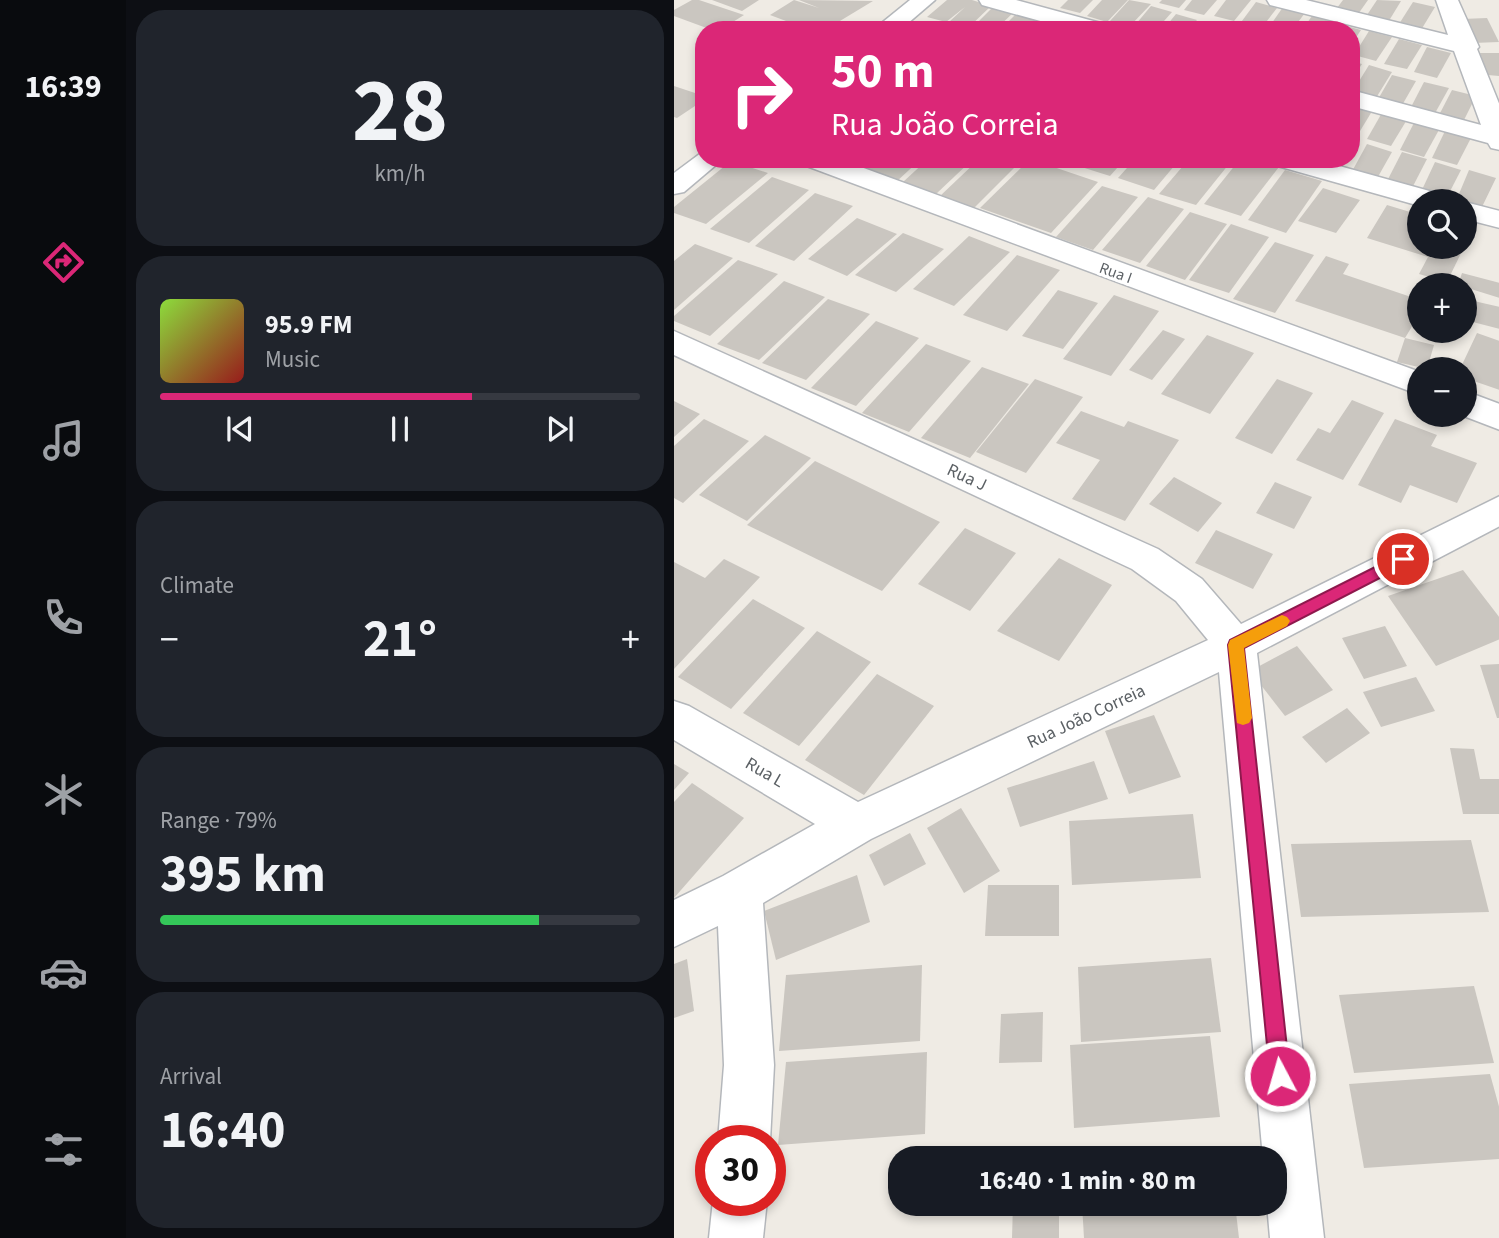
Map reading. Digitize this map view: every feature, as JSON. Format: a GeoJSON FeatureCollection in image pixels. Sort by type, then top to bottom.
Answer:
{"type":"FeatureCollection","features":[{"type":"Feature","properties":{"kind":"street"},"geometry":{"type":"LineString","coordinates":[[897,21],[924,0]]}},
{"type":"Feature","properties":{"kind":"street"},"geometry":{"type":"LineString","coordinates":[[990,0],[1067,21]]}},
{"type":"Feature","properties":{"kind":"street"},"geometry":{"type":"LineString","coordinates":[[1278,0],[1467,47]]}},
{"type":"Feature","properties":{"kind":"street"},"geometry":{"type":"LineString","coordinates":[[1447,0],[1467,47],[1499,140]]}},
{"type":"Feature","properties":{"kind":"street"},"geometry":{"type":"LineString","coordinates":[[1360,101],[1499,140]]}},
{"type":"Feature","properties":{"kind":"street"},"geometry":{"type":"LineString","coordinates":[[674,186],[698,168]]}},
{"type":"Feature","properties":{"kind":"street","name":"Rua I"},"geometry":{"type":"LineString","coordinates":[[837,168],[1407,379]]}},
{"type":"Feature","properties":{"kind":"street"},"geometry":{"type":"LineString","coordinates":[[1315,168],[1407,193]]}},
{"type":"Feature","properties":{"kind":"street"},"geometry":{"type":"LineString","coordinates":[[1477,214],[1499,220]]}},
{"type":"Feature","properties":{"kind":"street","name":"Rua J"},"geometry":{"type":"LineString","coordinates":[[674,342],[1145,559],[1189,590],[1236,645]]}},
{"type":"Feature","properties":{"kind":"street"},"geometry":{"type":"LineString","coordinates":[[1477,408],[1499,418]]}},
{"type":"Feature","properties":{"kind":"street","name":"Rua João Correia"},"geometry":{"type":"LineString","coordinates":[[674,924],[739,892],[856,824],[1236,645],[1499,509]]}},
{"type":"Feature","properties":{"kind":"street"},"geometry":{"type":"LineString","coordinates":[[1236,645],[1297,1238]]}},
{"type":"Feature","properties":{"kind":"street","name":"Rua L"},"geometry":{"type":"LineString","coordinates":[[674,719],[856,824]]}},
{"type":"Feature","properties":{"kind":"street"},"geometry":{"type":"LineString","coordinates":[[739,892],[749,1065],[745,1125]]}},
{"type":"Feature","properties":{"kind":"street"},"geometry":{"type":"LineString","coordinates":[[736,1238],[738,1216]]}},
{"type":"Feature","properties":{"kind":"building"},"geometry":{"type":"Polygon","coordinates":[[[692,0],[699,0],[744,15],[734,21],[695,21],[695,24],[674,16],[674,10],[692,0]]]}},
{"type":"Feature","properties":{"kind":"building"},"geometry":{"type":"Polygon","coordinates":[[[712,0],[759,0],[742,11],[712,0]]]}},
{"type":"Feature","properties":{"kind":"building"},"geometry":{"type":"Polygon","coordinates":[[[794,0],[819,8],[799,0],[873,1],[840,21],[786,21],[770,15],[794,0]]]}},
{"type":"Feature","properties":{"kind":"building"},"geometry":{"type":"Polygon","coordinates":[[[947,0],[972,0],[991,6],[975,21],[950,21],[965,7],[947,21],[927,17],[947,0]]]}},
{"type":"Feature","properties":{"kind":"building"},"geometry":{"type":"Polygon","coordinates":[[[1068,0],[1093,0],[1080,13],[1060,8],[1068,0]]]}},
{"type":"Feature","properties":{"kind":"building"},"geometry":{"type":"Polygon","coordinates":[[[1102,0],[1128,0],[1108,21],[1087,16],[1102,0]]]}},
{"type":"Feature","properties":{"kind":"building"},"geometry":{"type":"Polygon","coordinates":[[[1129,0],[1151,4],[1135,21],[1110,21],[1129,0]]]}},
{"type":"Feature","properties":{"kind":"building"},"geometry":{"type":"Polygon","coordinates":[[[1162,0],[1186,0],[1179,8],[1159,3],[1162,0]]]}},
{"type":"Feature","properties":{"kind":"building"},"geometry":{"type":"Polygon","coordinates":[[[1192,0],[1217,0],[1204,15],[1184,10],[1192,0]]]}},
{"type":"Feature","properties":{"kind":"building"},"geometry":{"type":"Polygon","coordinates":[[[1226,0],[1251,0],[1234,21],[1214,16],[1226,0]]]}},
{"type":"Feature","properties":{"kind":"building"},"geometry":{"type":"Polygon","coordinates":[[[1343,0],[1368,0],[1356,17],[1334,12],[1343,0]]]}},
{"type":"Feature","properties":{"kind":"building"},"geometry":{"type":"Polygon","coordinates":[[[1377,0],[1401,1],[1387,24],[1365,18],[1377,0]]]}},
{"type":"Feature","properties":{"kind":"building"},"geometry":{"type":"Polygon","coordinates":[[[1256,2],[1277,8],[1267,21],[1242,21],[1256,2]]]}},
{"type":"Feature","properties":{"kind":"building"},"geometry":{"type":"Polygon","coordinates":[[[1413,2],[1435,7],[1421,30],[1399,24],[1413,2]]]}},
{"type":"Feature","properties":{"kind":"building"},"geometry":{"type":"Polygon","coordinates":[[[994,6],[1014,12],[1004,21],[979,21],[994,6]]]}},
{"type":"Feature","properties":{"kind":"building"},"geometry":{"type":"Polygon","coordinates":[[[1151,6],[1172,12],[1164,21],[1138,21],[1151,6]]]}},
{"type":"Feature","properties":{"kind":"building"},"geometry":{"type":"Polygon","coordinates":[[[1283,7],[1305,13],[1299,21],[1273,21],[1283,7]]]}},
{"type":"Feature","properties":{"kind":"building"},"geometry":{"type":"Polygon","coordinates":[[[1017,13],[1036,19],[1034,21],[1009,21],[1017,13]]]}},
{"type":"Feature","properties":{"kind":"building"},"geometry":{"type":"Polygon","coordinates":[[[1176,14],[1197,20],[1196,21],[1170,21],[1176,14]]]}},
{"type":"Feature","properties":{"kind":"building"},"geometry":{"type":"Polygon","coordinates":[[[1312,16],[1330,21],[1308,21],[1312,16]]]}},
{"type":"Feature","properties":{"kind":"building"},"geometry":{"type":"Polygon","coordinates":[[[1487,18],[1499,42],[1473,43],[1462,19],[1487,18]]]}},
{"type":"Feature","properties":{"kind":"building"},"geometry":{"type":"Polygon","coordinates":[[[1369,31],[1392,37],[1376,61],[1360,57],[1360,45],[1369,31]]]}},
{"type":"Feature","properties":{"kind":"building"},"geometry":{"type":"Polygon","coordinates":[[[1399,39],[1422,45],[1407,69],[1384,64],[1399,39]]]}},
{"type":"Feature","properties":{"kind":"building"},"geometry":{"type":"Polygon","coordinates":[[[1427,47],[1451,53],[1437,78],[1414,72],[1427,47]]]}},
{"type":"Feature","properties":{"kind":"building"},"geometry":{"type":"Polygon","coordinates":[[[1480,53],[1500,53],[1500,76],[1488,75],[1480,53]]]}},
{"type":"Feature","properties":{"kind":"building"},"geometry":{"type":"Polygon","coordinates":[[[1369,65],[1392,72],[1376,98],[1360,93],[1360,80],[1369,65]]]}},
{"type":"Feature","properties":{"kind":"building"},"geometry":{"type":"Polygon","coordinates":[[[1392,75],[1416,81],[1401,107],[1377,101],[1392,75]]]}},
{"type":"Feature","properties":{"kind":"building"},"geometry":{"type":"Polygon","coordinates":[[[1424,82],[1449,88],[1434,115],[1410,109],[1424,82]]]}},
{"type":"Feature","properties":{"kind":"building"},"geometry":{"type":"Polygon","coordinates":[[[674,86],[695,93],[695,106],[677,118],[674,117],[674,86]]]}},
{"type":"Feature","properties":{"kind":"building"},"geometry":{"type":"Polygon","coordinates":[[[1452,90],[1476,96],[1462,124],[1438,117],[1452,90]]]}},
{"type":"Feature","properties":{"kind":"building"},"geometry":{"type":"Polygon","coordinates":[[[1360,104],[1374,108],[1360,131],[1360,104]]]}},
{"type":"Feature","properties":{"kind":"building"},"geometry":{"type":"Polygon","coordinates":[[[1383,111],[1408,118],[1391,146],[1367,139],[1383,111]]]}},
{"type":"Feature","properties":{"kind":"building"},"geometry":{"type":"Polygon","coordinates":[[[1415,121],[1440,128],[1424,157],[1400,150],[1415,121]]]}},
{"type":"Feature","properties":{"kind":"building"},"geometry":{"type":"Polygon","coordinates":[[[1446,129],[1472,136],[1457,165],[1432,158],[1446,129]]]}},
{"type":"Feature","properties":{"kind":"building"},"geometry":{"type":"Polygon","coordinates":[[[1367,144],[1392,152],[1375,182],[1350,175],[1354,168],[1360,168],[1360,157],[1367,144]]]}},
{"type":"Feature","properties":{"kind":"building"},"geometry":{"type":"Polygon","coordinates":[[[1402,152],[1427,159],[1412,189],[1386,183],[1402,152]]]}},
{"type":"Feature","properties":{"kind":"building"},"geometry":{"type":"Polygon","coordinates":[[[1435,162],[1461,170],[1451,189],[1422,189],[1435,162]]]}},
{"type":"Feature","properties":{"kind":"building"},"geometry":{"type":"Polygon","coordinates":[[[722,168],[753,168],[768,173],[706,224],[674,213],[674,207],[722,168]]]}},
{"type":"Feature","properties":{"kind":"building"},"geometry":{"type":"Polygon","coordinates":[[[866,168],[911,168],[896,182],[864,170],[866,168]]]}},
{"type":"Feature","properties":{"kind":"building"},"geometry":{"type":"Polygon","coordinates":[[[918,168],[963,168],[936,194],[903,182],[918,168]]]}},
{"type":"Feature","properties":{"kind":"building"},"geometry":{"type":"Polygon","coordinates":[[[970,168],[1014,168],[973,209],[939,197],[970,168]]]}},
{"type":"Feature","properties":{"kind":"building"},"geometry":{"type":"Polygon","coordinates":[[[1021,168],[1057,168],[1098,182],[1051,233],[980,208],[1021,168]]]}},
{"type":"Feature","properties":{"kind":"building"},"geometry":{"type":"Polygon","coordinates":[[[1085,168],[1117,168],[1110,176],[1085,168]]]}},
{"type":"Feature","properties":{"kind":"building"},"geometry":{"type":"Polygon","coordinates":[[[1127,168],[1172,168],[1154,190],[1118,178],[1127,168]]]}},
{"type":"Feature","properties":{"kind":"building"},"geometry":{"type":"Polygon","coordinates":[[[1181,168],[1226,168],[1196,205],[1159,194],[1181,168]]]}},
{"type":"Feature","properties":{"kind":"building"},"geometry":{"type":"Polygon","coordinates":[[[1233,168],[1278,168],[1241,216],[1204,204],[1233,168]]]}},
{"type":"Feature","properties":{"kind":"building"},"geometry":{"type":"Polygon","coordinates":[[[1285,170],[1322,181],[1286,233],[1248,220],[1285,170]]]}},
{"type":"Feature","properties":{"kind":"building"},"geometry":{"type":"Polygon","coordinates":[[[1469,170],[1496,178],[1481,209],[1477,208],[1477,189],[1461,189],[1469,170]]]}},
{"type":"Feature","properties":{"kind":"building"},"geometry":{"type":"Polygon","coordinates":[[[772,177],[809,190],[749,243],[710,229],[772,177]]]}},
{"type":"Feature","properties":{"kind":"building"},"geometry":{"type":"Polygon","coordinates":[[[1102,186],[1138,197],[1093,250],[1056,237],[1102,186]]]}},
{"type":"Feature","properties":{"kind":"building"},"geometry":{"type":"Polygon","coordinates":[[[1323,188],[1360,200],[1336,233],[1298,221],[1323,188]]]}},
{"type":"Feature","properties":{"kind":"building"},"geometry":{"type":"Polygon","coordinates":[[[815,193],[853,206],[794,261],[755,246],[815,193]]]}},
{"type":"Feature","properties":{"kind":"building"},"geometry":{"type":"Polygon","coordinates":[[[1148,197],[1184,209],[1140,263],[1102,250],[1148,197]]]}},
{"type":"Feature","properties":{"kind":"building"},"geometry":{"type":"Polygon","coordinates":[[[1387,205],[1407,211],[1407,250],[1367,238],[1387,205]]]}},
{"type":"Feature","properties":{"kind":"building"},"geometry":{"type":"Polygon","coordinates":[[[1190,212],[1227,224],[1185,280],[1146,266],[1190,212]]]}},
{"type":"Feature","properties":{"kind":"building"},"geometry":{"type":"Polygon","coordinates":[[[857,218],[897,234],[847,276],[808,259],[857,218]]]}},
{"type":"Feature","properties":{"kind":"building"},"geometry":{"type":"Polygon","coordinates":[[[1231,224],[1269,237],[1229,293],[1189,280],[1231,224]]]}},
{"type":"Feature","properties":{"kind":"building"},"geometry":{"type":"Polygon","coordinates":[[[903,233],[944,249],[896,292],[855,275],[903,233]]]}},
{"type":"Feature","properties":{"kind":"building"},"geometry":{"type":"Polygon","coordinates":[[[969,236],[1010,252],[954,306],[913,289],[969,236]]]}},
{"type":"Feature","properties":{"kind":"building"},"geometry":{"type":"Polygon","coordinates":[[[1275,242],[1314,255],[1275,313],[1233,299],[1275,242]]]}},
{"type":"Feature","properties":{"kind":"building"},"geometry":{"type":"Polygon","coordinates":[[[695,244],[733,258],[674,310],[674,261],[695,244]]]}},
{"type":"Feature","properties":{"kind":"building"},"geometry":{"type":"Polygon","coordinates":[[[1017,255],[1060,270],[1007,331],[963,315],[1017,255]]]}},
{"type":"Feature","properties":{"kind":"building"},"geometry":{"type":"Polygon","coordinates":[[[1326,256],[1349,264],[1343,274],[1407,296],[1407,335],[1405,338],[1295,301],[1326,256]]]}},
{"type":"Feature","properties":{"kind":"building"},"geometry":{"type":"Polygon","coordinates":[[[1427,259],[1458,259],[1451,273],[1420,273],[1427,259]]]}},
{"type":"Feature","properties":{"kind":"building"},"geometry":{"type":"Polygon","coordinates":[[[738,260],[778,274],[710,336],[674,321],[674,316],[738,260]]]}},
{"type":"Feature","properties":{"kind":"building"},"geometry":{"type":"Polygon","coordinates":[[[1477,277],[1500,283],[1500,298],[1477,291],[1477,277]]]}},
{"type":"Feature","properties":{"kind":"building"},"geometry":{"type":"Polygon","coordinates":[[[784,281],[825,297],[759,360],[717,344],[784,281]]]}},
{"type":"Feature","properties":{"kind":"building"},"geometry":{"type":"Polygon","coordinates":[[[1058,290],[1098,303],[1063,349],[1022,336],[1058,290]]]}},
{"type":"Feature","properties":{"kind":"building"},"geometry":{"type":"Polygon","coordinates":[[[1114,295],[1159,311],[1111,376],[1063,359],[1114,295]]]}},
{"type":"Feature","properties":{"kind":"building"},"geometry":{"type":"Polygon","coordinates":[[[828,299],[870,314],[806,380],[762,363],[828,299]]]}},
{"type":"Feature","properties":{"kind":"building"},"geometry":{"type":"Polygon","coordinates":[[[1477,302],[1500,307],[1500,329],[1477,323],[1477,302]]]}},
{"type":"Feature","properties":{"kind":"building"},"geometry":{"type":"Polygon","coordinates":[[[876,321],[919,338],[856,406],[811,388],[876,321]]]}},
{"type":"Feature","properties":{"kind":"building"},"geometry":{"type":"Polygon","coordinates":[[[1163,330],[1185,339],[1152,380],[1129,370],[1163,330]]]}},
{"type":"Feature","properties":{"kind":"building"},"geometry":{"type":"Polygon","coordinates":[[[1477,333],[1500,341],[1500,390],[1477,382],[1477,357],[1466,357],[1472,343],[1477,343],[1477,333]]]}},
{"type":"Feature","properties":{"kind":"building"},"geometry":{"type":"Polygon","coordinates":[[[1207,335],[1254,353],[1210,414],[1161,394],[1207,335]]]}},
{"type":"Feature","properties":{"kind":"building"},"geometry":{"type":"Polygon","coordinates":[[[1405,338],[1407,343],[1434,345],[1430,357],[1407,357],[1407,364],[1397,362],[1405,338]]]}},
{"type":"Feature","properties":{"kind":"building"},"geometry":{"type":"Polygon","coordinates":[[[926,344],[971,361],[909,432],[862,413],[926,344]]]}},
{"type":"Feature","properties":{"kind":"building"},"geometry":{"type":"Polygon","coordinates":[[[982,367],[1029,384],[970,458],[921,438],[982,367]]]}},
{"type":"Feature","properties":{"kind":"building"},"geometry":{"type":"Polygon","coordinates":[[[1035,379],[1083,397],[1026,473],[976,452],[1035,379]]]}},
{"type":"Feature","properties":{"kind":"building"},"geometry":{"type":"Polygon","coordinates":[[[1277,379],[1313,393],[1272,454],[1235,438],[1277,379]]]}},
{"type":"Feature","properties":{"kind":"building"},"geometry":{"type":"Polygon","coordinates":[[[1352,400],[1384,413],[1343,480],[1296,460],[1318,428],[1330,433],[1352,400]]]}},
{"type":"Feature","properties":{"kind":"building"},"geometry":{"type":"Polygon","coordinates":[[[674,401],[700,414],[674,437],[674,401]]]}},
{"type":"Feature","properties":{"kind":"building"},"geometry":{"type":"Polygon","coordinates":[[[1081,411],[1124,427],[1128,421],[1179,440],[1125,521],[1072,499],[1100,460],[1056,443],[1081,411]]]}},
{"type":"Feature","properties":{"kind":"building"},"geometry":{"type":"Polygon","coordinates":[[[704,419],[749,441],[683,503],[674,498],[674,446],[704,419]]]}},
{"type":"Feature","properties":{"kind":"building"},"geometry":{"type":"Polygon","coordinates":[[[1395,419],[1407,424],[1407,427],[1416,427],[1437,435],[1431,446],[1477,463],[1457,503],[1410,485],[1401,503],[1358,485],[1395,419]]]}},
{"type":"Feature","properties":{"kind":"building"},"geometry":{"type":"Polygon","coordinates":[[[765,435],[811,458],[747,521],[699,495],[765,435]]]}},
{"type":"Feature","properties":{"kind":"building"},"geometry":{"type":"Polygon","coordinates":[[[815,461],[940,522],[882,591],[747,525],[815,461]]]}},
{"type":"Feature","properties":{"kind":"building"},"geometry":{"type":"Polygon","coordinates":[[[1174,477],[1222,503],[1198,532],[1149,504],[1174,477]]]}},
{"type":"Feature","properties":{"kind":"building"},"geometry":{"type":"Polygon","coordinates":[[[1275,482],[1312,497],[1294,529],[1256,513],[1275,482]]]}},
{"type":"Feature","properties":{"kind":"building"},"geometry":{"type":"Polygon","coordinates":[[[965,528],[1016,553],[970,611],[918,584],[965,528]]]}},
{"type":"Feature","properties":{"kind":"building"},"geometry":{"type":"Polygon","coordinates":[[[1216,530],[1273,554],[1253,589],[1195,563],[1216,530]]]}},
{"type":"Feature","properties":{"kind":"building"},"geometry":{"type":"Polygon","coordinates":[[[1059,558],[1112,585],[1059,661],[997,631],[1059,558]]]}},
{"type":"Feature","properties":{"kind":"building"},"geometry":{"type":"Polygon","coordinates":[[[724,559],[760,577],[674,669],[674,562],[705,578],[724,559]]]}},
{"type":"Feature","properties":{"kind":"building"},"geometry":{"type":"Polygon","coordinates":[[[1463,570],[1500,618],[1500,639],[1436,666],[1388,596],[1463,570]]]}},
{"type":"Feature","properties":{"kind":"building"},"geometry":{"type":"Polygon","coordinates":[[[753,599],[805,628],[731,709],[678,677],[753,599]]]}},
{"type":"Feature","properties":{"kind":"building"},"geometry":{"type":"Polygon","coordinates":[[[1385,626],[1407,666],[1364,679],[1342,638],[1385,626]]]}},
{"type":"Feature","properties":{"kind":"building"},"geometry":{"type":"Polygon","coordinates":[[[817,631],[871,662],[799,746],[743,713],[817,631]]]}},
{"type":"Feature","properties":{"kind":"building"},"geometry":{"type":"Polygon","coordinates":[[[1297,646],[1333,690],[1285,716],[1250,671],[1297,646]]]}},
{"type":"Feature","properties":{"kind":"building"},"geometry":{"type":"Polygon","coordinates":[[[1500,664],[1500,718],[1497,718],[1480,665],[1500,664]]]}},
{"type":"Feature","properties":{"kind":"building"},"geometry":{"type":"Polygon","coordinates":[[[877,674],[934,706],[864,795],[805,760],[877,674]]]}},
{"type":"Feature","properties":{"kind":"building"},"geometry":{"type":"Polygon","coordinates":[[[1416,677],[1435,711],[1381,727],[1363,692],[1416,677]]]}},
{"type":"Feature","properties":{"kind":"building"},"geometry":{"type":"Polygon","coordinates":[[[1347,708],[1370,733],[1326,763],[1302,737],[1347,708]]]}},
{"type":"Feature","properties":{"kind":"building"},"geometry":{"type":"Polygon","coordinates":[[[1154,715],[1181,777],[1129,794],[1105,731],[1154,715]]]}},
{"type":"Feature","properties":{"kind":"building"},"geometry":{"type":"Polygon","coordinates":[[[1450,748],[1474,749],[1480,779],[1500,779],[1500,814],[1463,814],[1450,748]]]}},
{"type":"Feature","properties":{"kind":"building"},"geometry":{"type":"Polygon","coordinates":[[[1094,761],[1108,799],[1020,827],[1007,788],[1094,761]]]}},
{"type":"Feature","properties":{"kind":"building"},"geometry":{"type":"Polygon","coordinates":[[[674,764],[689,773],[674,790],[674,764]]]}},
{"type":"Feature","properties":{"kind":"building"},"geometry":{"type":"Polygon","coordinates":[[[692,783],[744,818],[674,898],[674,802],[692,783]]]}},
{"type":"Feature","properties":{"kind":"building"},"geometry":{"type":"Polygon","coordinates":[[[961,808],[1000,871],[964,893],[927,828],[961,808]]]}},
{"type":"Feature","properties":{"kind":"building"},"geometry":{"type":"Polygon","coordinates":[[[1193,814],[1201,878],[1072,885],[1069,821],[1193,814]]]}},
{"type":"Feature","properties":{"kind":"building"},"geometry":{"type":"Polygon","coordinates":[[[910,833],[926,864],[884,886],[869,855],[910,833]]]}},
{"type":"Feature","properties":{"kind":"building"},"geometry":{"type":"Polygon","coordinates":[[[1471,840],[1489,912],[1301,917],[1291,844],[1471,840]]]}},
{"type":"Feature","properties":{"kind":"building"},"geometry":{"type":"Polygon","coordinates":[[[857,875],[870,922],[776,960],[764,911],[857,875]]]}},
{"type":"Feature","properties":{"kind":"building"},"geometry":{"type":"Polygon","coordinates":[[[988,885],[1059,885],[1059,936],[985,936],[988,885]]]}},
{"type":"Feature","properties":{"kind":"building"},"geometry":{"type":"Polygon","coordinates":[[[1211,958],[1221,1032],[1081,1042],[1078,967],[1211,958]]]}},
{"type":"Feature","properties":{"kind":"building"},"geometry":{"type":"Polygon","coordinates":[[[687,959],[694,1011],[674,1018],[674,964],[687,959]]]}},
{"type":"Feature","properties":{"kind":"building"},"geometry":{"type":"Polygon","coordinates":[[[922,965],[920,1041],[779,1051],[786,975],[922,965]]]}},
{"type":"Feature","properties":{"kind":"building"},"geometry":{"type":"Polygon","coordinates":[[[1474,986],[1494,1063],[1354,1073],[1339,995],[1474,986]]]}},
{"type":"Feature","properties":{"kind":"building"},"geometry":{"type":"Polygon","coordinates":[[[1043,1012],[1042,1062],[999,1063],[1001,1014],[1043,1012]]]}},
{"type":"Feature","properties":{"kind":"building"},"geometry":{"type":"Polygon","coordinates":[[[1210,1036],[1220,1117],[1074,1128],[1070,1045],[1210,1036]]]}},
{"type":"Feature","properties":{"kind":"building"},"geometry":{"type":"Polygon","coordinates":[[[927,1052],[925,1134],[786,1144],[786,1125],[780,1125],[786,1062],[927,1052]]]}},
{"type":"Feature","properties":{"kind":"building"},"geometry":{"type":"Polygon","coordinates":[[[1490,1074],[1500,1110],[1500,1159],[1364,1168],[1349,1084],[1490,1074]]]}},
{"type":"Feature","properties":{"kind":"building"},"geometry":{"type":"Polygon","coordinates":[[[1013,1216],[1059,1216],[1059,1238],[1012,1238],[1013,1216]]]}},
{"type":"Feature","properties":{"kind":"building"},"geometry":{"type":"Polygon","coordinates":[[[1083,1216],[1236,1216],[1239,1238],[1084,1238],[1083,1216]]]}},
{"type":"Feature","properties":{"kind":"slow traffic"},"geometry":{"type":"LineString","coordinates":[[1243,718],[1236,645],[1282,621]]}},
{"type":"Feature","properties":{"kind":"route"},"geometry":{"type":"LineString","coordinates":[[1280,1076],[1236,645],[1403,559]]}}]}
